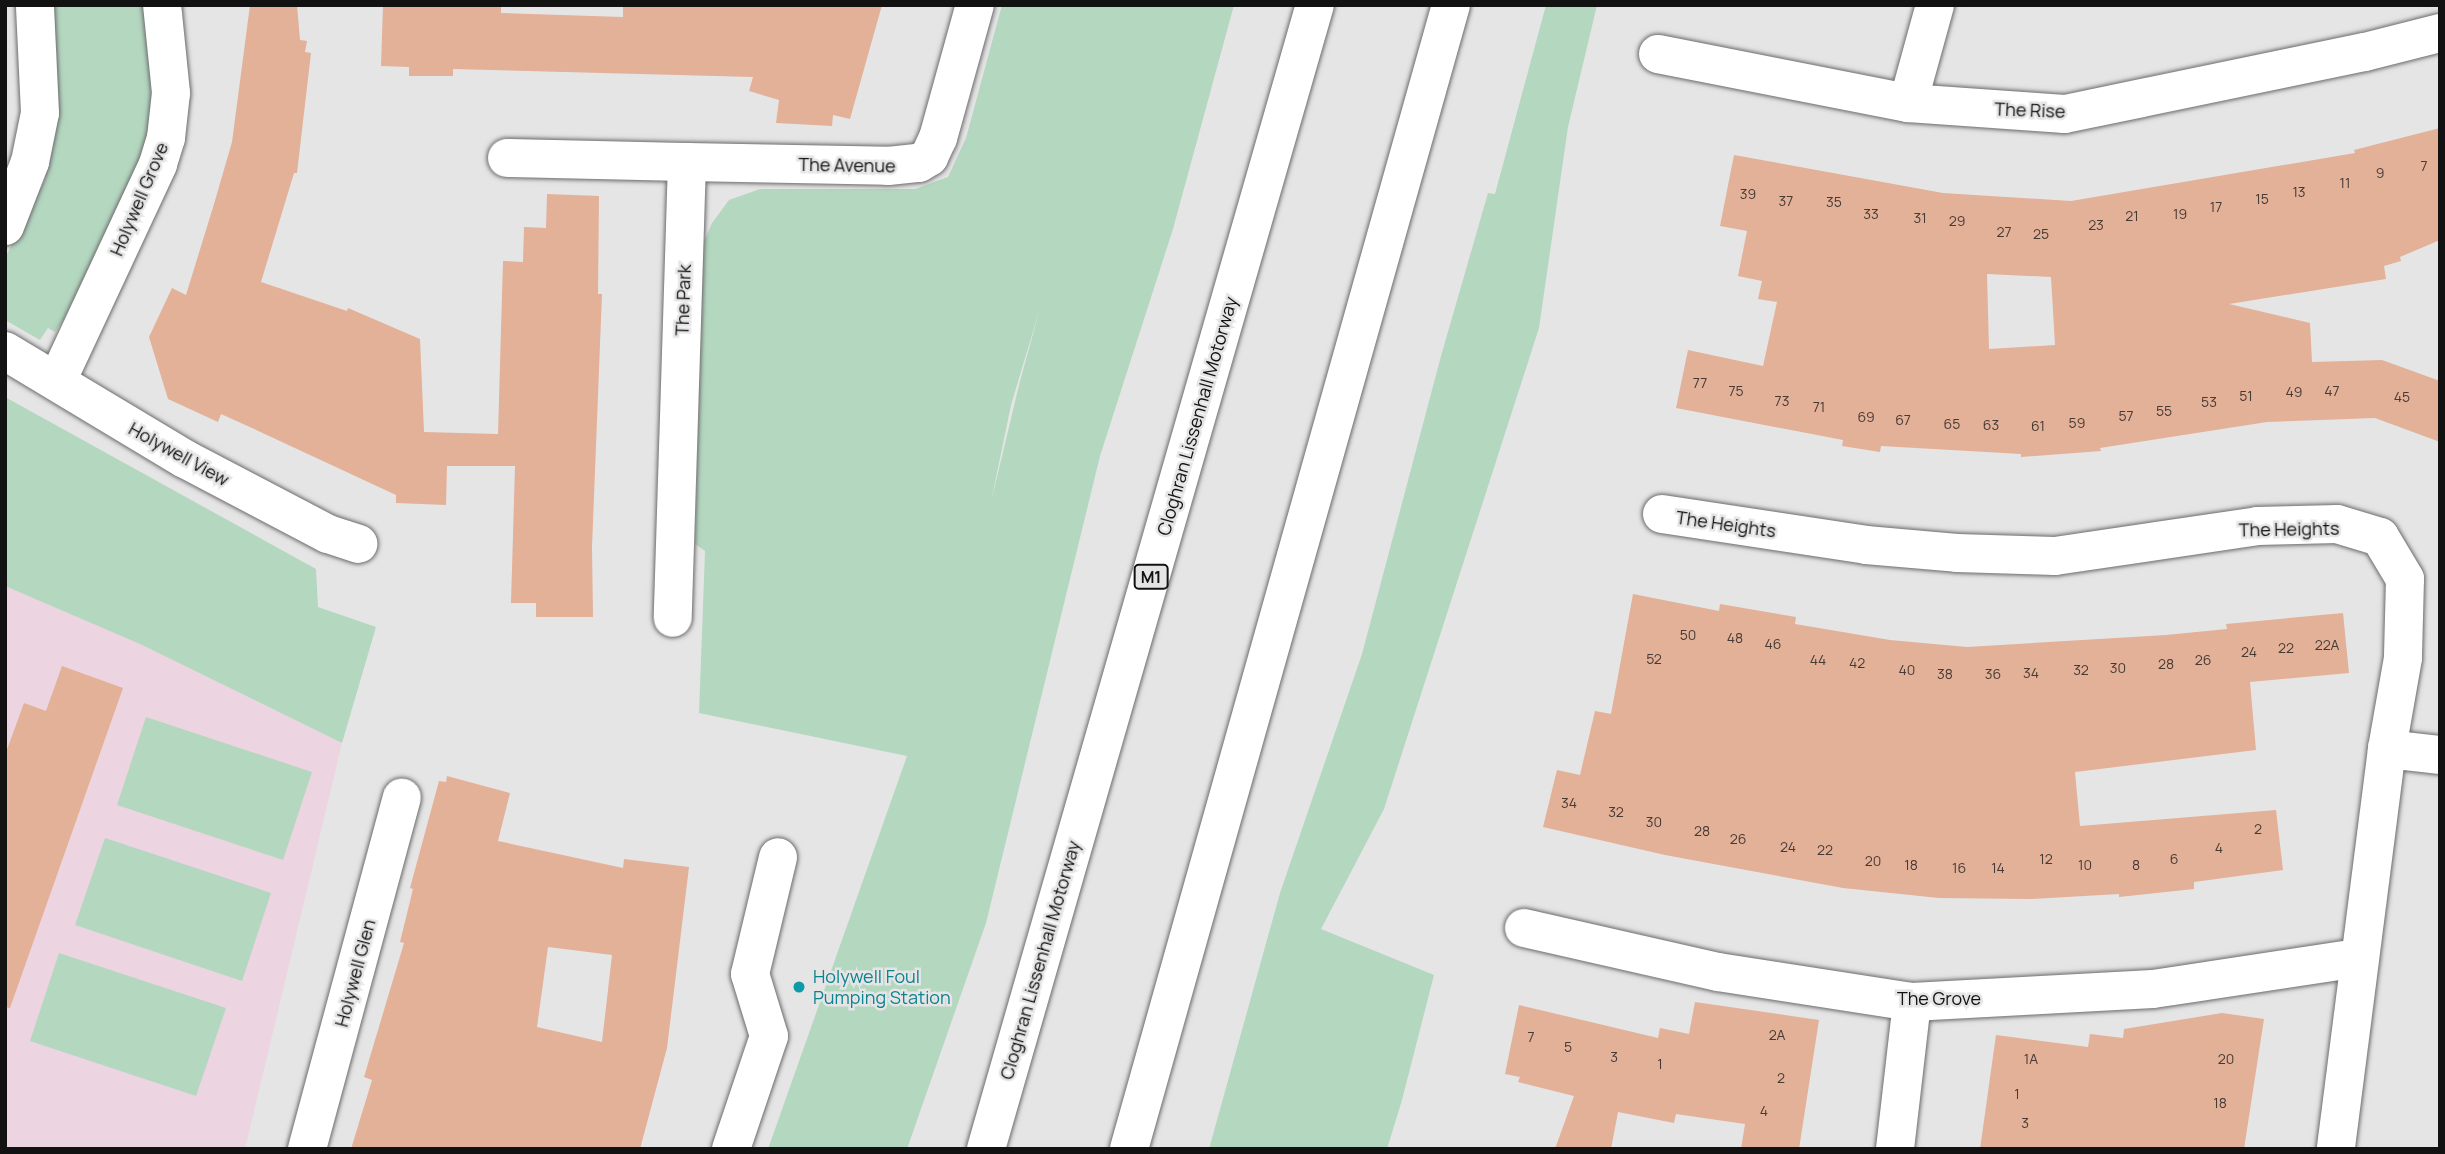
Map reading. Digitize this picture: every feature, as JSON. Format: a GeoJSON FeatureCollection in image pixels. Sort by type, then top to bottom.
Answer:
{"type":"FeatureCollection","features":[{"type":"Feature","properties":{"kind":"main road"},"geometry":{"type":"LineString","coordinates":[[5,226],[30,162],[40,113],[35,5]]}},
{"type":"Feature","properties":{"kind":"main road","name":"Holywell Grove"},"geometry":{"type":"LineString","coordinates":[[57,381],[158,164],[166,138],[171,93],[162,5]]}},
{"type":"Feature","properties":{"kind":"main road","name":"The Avenue"},"geometry":{"type":"LineString","coordinates":[[687,162],[888,166],[919,163],[929,158],[938,138],[975,5]]}},
{"type":"Feature","properties":{"kind":"main road","name":"Cloghran Lissenhall Motorway"},"geometry":{"type":"LineString","coordinates":[[986,1149],[1315,5]]}},
{"type":"Feature","properties":{"kind":"main road"},"geometry":{"type":"LineString","coordinates":[[1129,1149],[1451,5]]}},
{"type":"Feature","properties":{"kind":"main road"},"geometry":{"type":"LineString","coordinates":[[1908,103],[1935,5]]}},
{"type":"Feature","properties":{"kind":"main road","name":"The Rise"},"geometry":{"type":"LineString","coordinates":[[1658,54],[1908,103],[2065,114],[2365,52],[2440,33]]}},
{"type":"Feature","properties":{"kind":"main road"},"geometry":{"type":"LineString","coordinates":[[507,158],[687,162]]}},
{"type":"Feature","properties":{"kind":"main road","name":"The Park"},"geometry":{"type":"LineString","coordinates":[[673,618],[687,162]]}},
{"type":"Feature","properties":{"kind":"main road","name":"Holywell View"},"geometry":{"type":"LineString","coordinates":[[5,351],[185,459],[328,534],[358,544]]}},
{"type":"Feature","properties":{"kind":"main road","name":"The Heights"},"geometry":{"type":"LineString","coordinates":[[1662,514],[1866,545],[1956,553],[2055,556],[2257,526],[2337,524],[2380,537],[2405,579],[2403,658],[2387,749],[2336,1149]]}},
{"type":"Feature","properties":{"kind":"main road"},"geometry":{"type":"LineString","coordinates":[[2387,749],[2440,755]]}},
{"type":"Feature","properties":{"kind":"main road","name":"Holywell Glen"},"geometry":{"type":"LineString","coordinates":[[307,1149],[402,797]]}},
{"type":"Feature","properties":{"kind":"main road"},"geometry":{"type":"LineString","coordinates":[[731,1149],[769,1036],[750,974],[778,857]]}},
{"type":"Feature","properties":{"kind":"main road","name":"The Grove"},"geometry":{"type":"LineString","coordinates":[[1524,928],[1718,972],[1912,1002],[2154,989],[2359,958]]}},
{"type":"Feature","properties":{"kind":"main road"},"geometry":{"type":"LineString","coordinates":[[1895,1149],[1912,1002]]}},
{"type":"Feature","properties":{"kind":"shaded area"},"geometry":{"type":"Polygon","coordinates":[[[5,586],[140,644],[342,743],[245,1149],[5,1149],[5,586]]]}},
{"type":"Feature","properties":{"kind":"green space"},"geometry":{"type":"Polygon","coordinates":[[[52,5],[144,5],[153,74],[149,148],[64,319],[55,332],[48,328],[40,340],[5,320],[5,258],[44,182],[56,129],[57,56],[52,5]]]}},
{"type":"Feature","properties":{"kind":"green space"},"geometry":{"type":"Polygon","coordinates":[[[1002,5],[1234,5],[1173,229],[1100,456],[986,923],[907,1149],[768,1149],[907,756],[699,713],[705,551],[695,544],[703,244],[712,223],[729,200],[760,189],[915,189],[948,177],[966,138],[1002,5]],[[1041,305],[1011,405],[991,502],[1041,305]]]}},
{"type":"Feature","properties":{"kind":"green space"},"geometry":{"type":"Polygon","coordinates":[[[1546,5],[1597,5],[1568,127],[1539,328],[1384,809],[1321,929],[1434,975],[1402,1100],[1387,1149],[1209,1149],[1280,893],[1362,654],[1441,356],[1488,193],[1495,194],[1546,5]]]}},
{"type":"Feature","properties":{"kind":"green space"},"geometry":{"type":"Polygon","coordinates":[[[5,397],[316,569],[318,607],[376,627],[342,743],[140,644],[5,586],[5,397]]]}},
{"type":"Feature","properties":{"kind":"green space"},"geometry":{"type":"Polygon","coordinates":[[[146,717],[312,772],[283,860],[117,805],[146,717]]]}},
{"type":"Feature","properties":{"kind":"green space"},"geometry":{"type":"Polygon","coordinates":[[[105,838],[271,893],[242,981],[75,925],[105,838]]]}},
{"type":"Feature","properties":{"kind":"green space"},"geometry":{"type":"Polygon","coordinates":[[[59,953],[226,1008],[196,1096],[30,1041],[59,953]]]}},
{"type":"Feature","properties":{"kind":"building"},"geometry":{"type":"Polygon","coordinates":[[[250,5],[297,5],[300,40],[307,41],[305,52],[311,53],[297,173],[294,173],[261,282],[347,311],[348,308],[420,339],[424,432],[498,434],[503,261],[523,262],[524,227],[546,228],[547,194],[599,196],[598,294],[602,294],[592,547],[593,617],[536,617],[536,603],[511,603],[515,466],[447,466],[446,505],[396,503],[396,495],[252,428],[221,414],[218,422],[168,399],[149,337],[172,288],[186,295],[214,204],[232,142],[250,5]]]}},
{"type":"Feature","properties":{"kind":"building"},"geometry":{"type":"Polygon","coordinates":[[[383,5],[501,5],[501,13],[623,17],[623,5],[882,5],[850,119],[833,115],[832,126],[776,123],[779,100],[749,91],[753,77],[453,69],[453,76],[409,76],[409,67],[381,66],[383,5]]]}},
{"type":"Feature","properties":{"kind":"building"},"geometry":{"type":"Polygon","coordinates":[[[2440,128],[2440,240],[2400,257],[2401,261],[2384,266],[2386,279],[2229,304],[2310,323],[2312,362],[2382,360],[2440,381],[2440,442],[2375,418],[2267,422],[2100,448],[2101,451],[2021,457],[2021,454],[1881,446],[1880,452],[1842,446],[1843,440],[1676,408],[1688,350],[1763,366],[1777,302],[1758,299],[1762,281],[1738,276],[1747,231],[1720,226],[1734,155],[1943,193],[2071,201],[2355,153],[2354,150],[2440,128]],[[1987,274],[1989,349],[2055,345],[2051,277],[1987,274]]]}},
{"type":"Feature","properties":{"kind":"building"},"geometry":{"type":"Polygon","coordinates":[[[1633,594],[1719,611],[1720,604],[1796,617],[1795,624],[1890,640],[1967,647],[2166,635],[2227,629],[2226,624],[2343,613],[2349,673],[2250,682],[2256,750],[2075,772],[2080,826],[2276,810],[2283,870],[2194,882],[2194,889],[2119,897],[2119,894],[2030,899],[1939,898],[1843,888],[1665,855],[1543,827],[1557,770],[1580,775],[1595,711],[1611,714],[1633,594]]]}},
{"type":"Feature","properties":{"kind":"building"},"geometry":{"type":"Polygon","coordinates":[[[62,666],[123,688],[10,1008],[5,1007],[5,755],[24,703],[46,711],[62,666]]]}},
{"type":"Feature","properties":{"kind":"building"},"geometry":{"type":"Polygon","coordinates":[[[447,776],[510,793],[498,841],[623,868],[624,859],[689,867],[667,1048],[640,1149],[351,1149],[372,1080],[364,1077],[404,943],[400,942],[413,889],[410,888],[439,781],[446,782],[447,776]],[[548,947],[537,1027],[602,1042],[612,955],[548,947]]]}},
{"type":"Feature","properties":{"kind":"building"},"geometry":{"type":"Polygon","coordinates":[[[1695,1002],[1819,1020],[1799,1149],[1741,1149],[1745,1124],[1676,1114],[1674,1123],[1618,1112],[1611,1149],[1555,1149],[1574,1096],[1518,1082],[1520,1077],[1505,1074],[1519,1005],[1658,1038],[1660,1028],[1689,1034],[1695,1002]]]}},
{"type":"Feature","properties":{"kind":"building"},"geometry":{"type":"Polygon","coordinates":[[[2222,1013],[2264,1019],[2244,1149],[1980,1149],[1996,1035],[2088,1047],[2090,1034],[2123,1038],[2124,1029],[2222,1013]]]}},
{"type":"Feature","properties":{"kind":"place","name":"Holywell Foul Pumping Station"},"geometry":{"type":"Point","coordinates":[799,987]}}]}
